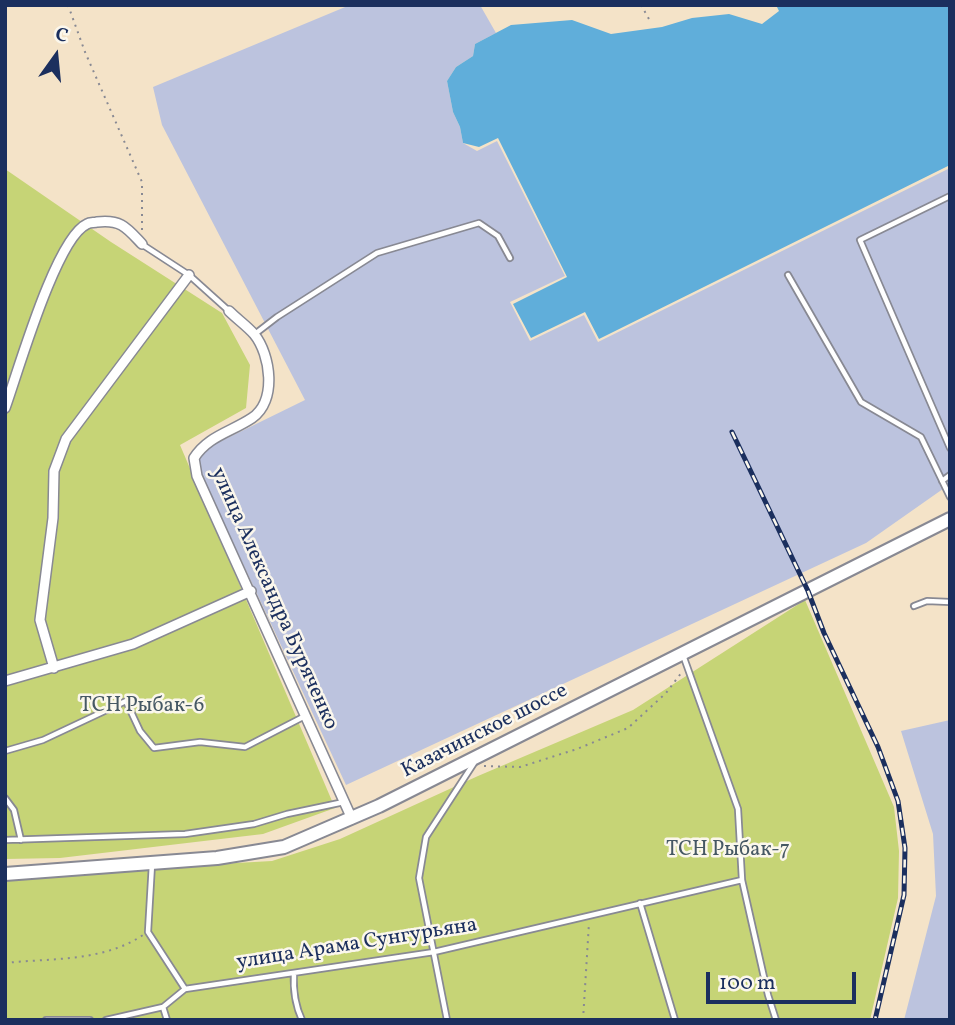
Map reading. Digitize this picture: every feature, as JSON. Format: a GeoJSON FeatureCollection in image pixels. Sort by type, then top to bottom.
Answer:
{"type":"FeatureCollection","features":[{"type":"Feature","properties":{"kind":"main road","name":"Казачинское шоссе"},"geometry":{"type":"LineString","coordinates":[[5,874],[217,858],[284,847],[352,819],[685,660],[950,519]]}},
{"type":"Feature","properties":{"kind":"street"},"geometry":{"type":"LineString","coordinates":[[5,408],[57,263],[71,237],[87,224],[108,221],[124,225],[142,244]]}},
{"type":"Feature","properties":{"kind":"street"},"geometry":{"type":"LineString","coordinates":[[54,668],[40,620],[53,518],[54,471],[66,439],[189,275]]}},
{"type":"Feature","properties":{"kind":"street","name":"улица Александра Буряченко"},"geometry":{"type":"LineString","coordinates":[[229,311],[255,335],[267,359],[268,396],[255,417],[202,445],[194,458],[197,476],[352,819]]}},
{"type":"Feature","properties":{"kind":"street"},"geometry":{"type":"LineString","coordinates":[[5,681],[133,644],[251,591]]}},
{"type":"Feature","properties":{"kind":"lane"},"geometry":{"type":"LineString","coordinates":[[950,196],[860,240],[950,448]]}},
{"type":"Feature","properties":{"kind":"lane"},"geometry":{"type":"LineString","coordinates":[[255,335],[277,317],[377,253],[479,223],[498,236],[510,258]]}},
{"type":"Feature","properties":{"kind":"lane"},"geometry":{"type":"LineString","coordinates":[[142,244],[189,275],[229,311]]}},
{"type":"Feature","properties":{"kind":"lane"},"geometry":{"type":"LineString","coordinates":[[788,275],[861,402],[921,437],[950,497]]}},
{"type":"Feature","properties":{"kind":"lane"},"geometry":{"type":"LineString","coordinates":[[942,481],[950,475]]}},
{"type":"Feature","properties":{"kind":"lane"},"geometry":{"type":"LineString","coordinates":[[914,606],[927,601],[950,602]]}},
{"type":"Feature","properties":{"kind":"lane"},"geometry":{"type":"LineString","coordinates":[[685,660],[738,809],[742,880],[775,1019]]}},
{"type":"Feature","properties":{"kind":"lane"},"geometry":{"type":"LineString","coordinates":[[5,751],[43,740],[125,701],[140,731],[154,748],[200,742],[245,747],[306,716]]}},
{"type":"Feature","properties":{"kind":"lane"},"geometry":{"type":"LineString","coordinates":[[447,1020],[419,878],[426,837],[476,761]]}},
{"type":"Feature","properties":{"kind":"lane"},"geometry":{"type":"LineString","coordinates":[[5,798],[14,810],[20,840]]}},
{"type":"Feature","properties":{"kind":"lane"},"geometry":{"type":"LineString","coordinates":[[5,840],[185,834],[254,824],[344,802]]}},
{"type":"Feature","properties":{"kind":"lane"},"geometry":{"type":"LineString","coordinates":[[106,1020],[163,1007],[185,989],[148,932],[152,863]]}},
{"type":"Feature","properties":{"kind":"lane","name":"улица Арама Сунгурьяна"},"geometry":{"type":"LineString","coordinates":[[185,989],[434,952],[742,880]]}},
{"type":"Feature","properties":{"kind":"lane"},"geometry":{"type":"LineString","coordinates":[[640,904],[675,1020]]}},
{"type":"Feature","properties":{"kind":"lane"},"geometry":{"type":"LineString","coordinates":[[293,973],[293,989],[302,1020]]}},
{"type":"Feature","properties":{"kind":"lane"},"geometry":{"type":"LineString","coordinates":[[163,1007],[167,1020]]}},
{"type":"Feature","properties":{"kind":"lane"},"geometry":{"type":"LineString","coordinates":[[46,1020],[90,1020]]}},
{"type":"Feature","properties":{"kind":"path"},"geometry":{"type":"LineString","coordinates":[[68,5],[85,52],[142,182],[142,244]]}},
{"type":"Feature","properties":{"kind":"path"},"geometry":{"type":"LineString","coordinates":[[641,5],[649,19]]}},
{"type":"Feature","properties":{"kind":"path"},"geometry":{"type":"LineString","coordinates":[[476,761],[520,767],[577,749],[628,728],[666,693],[685,660]]}},
{"type":"Feature","properties":{"kind":"path"},"geometry":{"type":"LineString","coordinates":[[583,1020],[589,915]]}},
{"type":"Feature","properties":{"kind":"path"},"geometry":{"type":"LineString","coordinates":[[5,963],[104,952],[134,941],[148,932]]}},
{"type":"Feature","properties":{"kind":"shaded area"},"geometry":{"type":"Polygon","coordinates":[[[350,5],[480,5],[496,33],[475,44],[473,56],[456,67],[447,81],[463,143],[477,151],[497,141],[565,276],[510,302],[530,341],[584,315],[598,342],[950,168],[950,484],[866,543],[346,785],[197,465],[205,449],[305,400],[162,125],[153,87],[350,5]]]}},
{"type":"Feature","properties":{"kind":"shaded area"},"geometry":{"type":"Polygon","coordinates":[[[950,720],[950,1020],[904,1020],[936,896],[933,834],[901,731],[950,720]]]}},
{"type":"Feature","properties":{"kind":"green space","name":"ТСН Рыбак-6"},"geometry":{"type":"Polygon","coordinates":[[[5,169],[111,242],[222,313],[250,365],[246,408],[180,445],[335,808],[263,834],[60,858],[5,859],[5,169]]]}},
{"type":"Feature","properties":{"kind":"green space","name":"ТСН Рыбак-7"},"geometry":{"type":"Polygon","coordinates":[[[805,600],[894,807],[899,851],[898,898],[870,1020],[5,1020],[5,876],[272,861],[340,839],[633,710],[805,600]]]}},
{"type":"Feature","properties":{"kind":"water"},"geometry":{"type":"Polygon","coordinates":[[[776,5],[950,5],[950,165],[599,339],[585,312],[531,338],[513,304],[567,277],[498,138],[479,147],[463,143],[447,81],[456,67],[473,56],[475,44],[511,25],[572,20],[611,34],[662,27],[692,18],[729,14],[762,24],[779,11],[776,5]]]}},
{"type":"Feature","properties":{"kind":"railway"},"geometry":{"type":"LineString","coordinates":[[732,432],[808,591],[824,633],[878,747],[898,801],[905,848],[904,895],[875,1020]]}}]}
